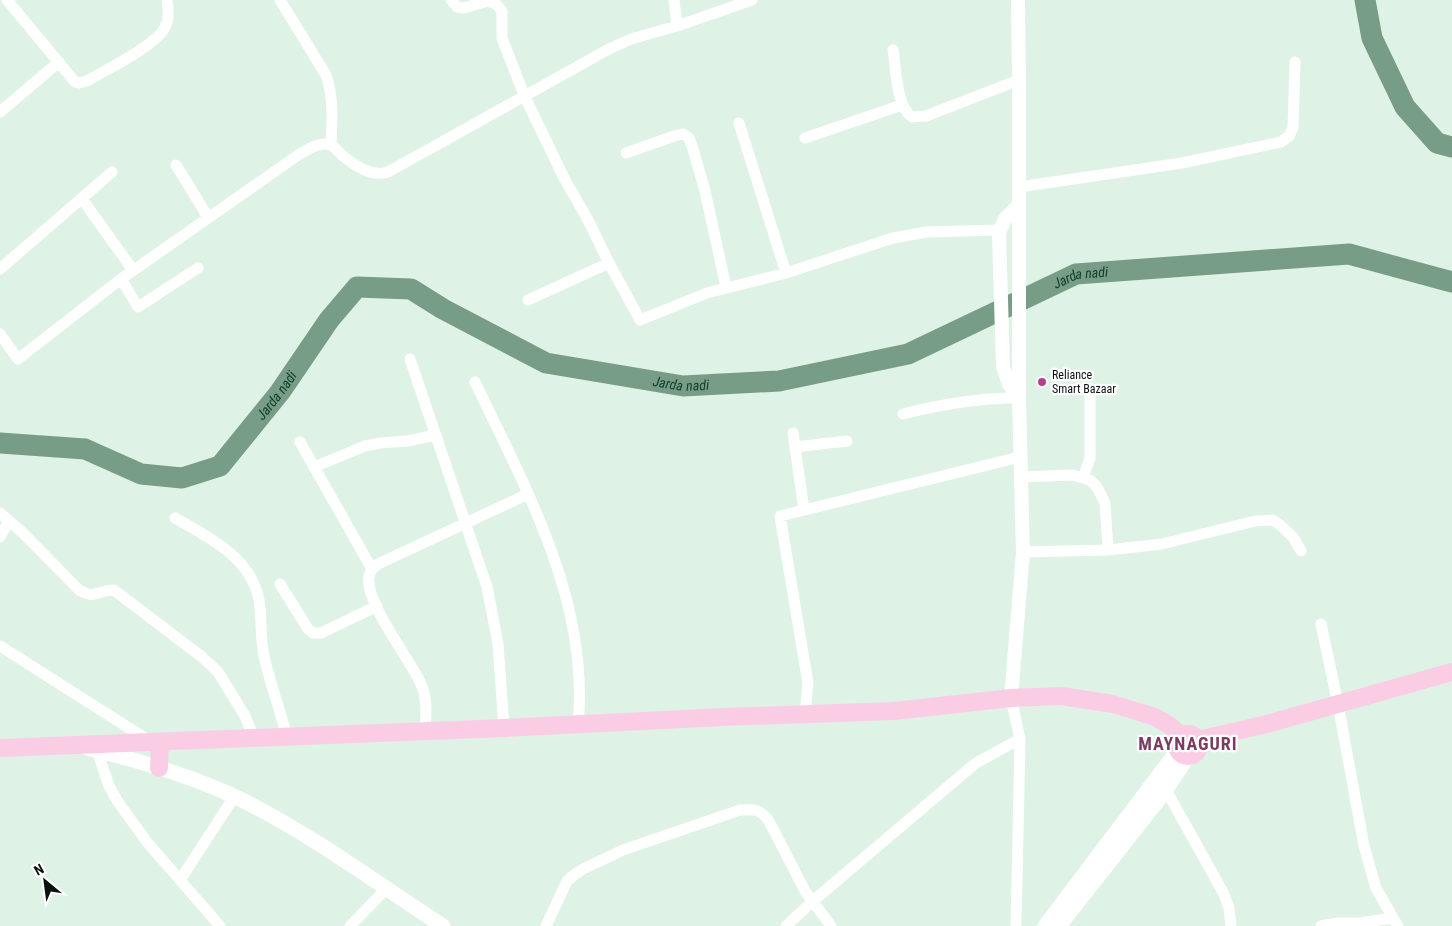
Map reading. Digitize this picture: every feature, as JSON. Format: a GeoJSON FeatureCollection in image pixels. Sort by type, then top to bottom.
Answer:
{"type":"FeatureCollection","features":[{"type":"Feature","properties":{"kind":"main road"},"geometry":{"type":"LineString","coordinates":[[1046,926],[1186,745],[1452,672]]}},
{"type":"Feature","properties":{"kind":"main road"},"geometry":{"type":"LineString","coordinates":[[0,748],[805,714],[894,712],[1011,698],[1061,696],[1113,704],[1155,717],[1169,725],[1186,745]]}},
{"type":"Feature","properties":{"kind":"main road"},"geometry":{"type":"LineString","coordinates":[[156,742],[159,768]]}},
{"type":"Feature","properties":{"kind":"main road"},"geometry":{"type":"LineString","coordinates":[[78,745],[190,778],[234,797],[290,826],[443,926]]}},
{"type":"Feature","properties":{"kind":"main road"},"geometry":{"type":"LineString","coordinates":[[1059,926],[1166,790],[1186,745]]}},
{"type":"Feature","properties":{"kind":"street"},"geometry":{"type":"LineString","coordinates":[[7,0],[75,82],[79,83],[89,80],[154,41],[165,28],[168,19],[167,0]]}},
{"type":"Feature","properties":{"kind":"street"},"geometry":{"type":"LineString","coordinates":[[280,0],[326,75],[330,86],[332,112],[331,145]]}},
{"type":"Feature","properties":{"kind":"street"},"geometry":{"type":"LineString","coordinates":[[451,0],[457,7],[464,8],[488,1],[496,4],[502,11],[502,38],[524,95],[564,178],[640,320],[700,295],[786,273],[893,238],[910,234],[1000,232]]}},
{"type":"Feature","properties":{"kind":"street"},"geometry":{"type":"LineString","coordinates":[[674,0],[677,26]]}},
{"type":"Feature","properties":{"kind":"street"},"geometry":{"type":"LineString","coordinates":[[0,334],[18,359],[133,270],[301,153],[322,144],[331,145],[348,160],[373,174],[380,174],[405,164],[524,95],[609,49],[631,39],[677,26],[752,0]]}},
{"type":"Feature","properties":{"kind":"street"},"geometry":{"type":"LineString","coordinates":[[1016,926],[1020,739],[1011,698],[1023,552],[1019,398],[1018,0]]}},
{"type":"Feature","properties":{"kind":"street"},"geometry":{"type":"LineString","coordinates":[[893,50],[902,105],[907,114],[912,117],[926,116],[1019,80]]}},
{"type":"Feature","properties":{"kind":"street"},"geometry":{"type":"LineString","coordinates":[[0,112],[59,62]]}},
{"type":"Feature","properties":{"kind":"street"},"geometry":{"type":"LineString","coordinates":[[1019,187],[1182,163],[1281,142],[1289,136],[1293,128],[1294,62]]}},
{"type":"Feature","properties":{"kind":"street"},"geometry":{"type":"LineString","coordinates":[[805,138],[902,105]]}},
{"type":"Feature","properties":{"kind":"street"},"geometry":{"type":"LineString","coordinates":[[739,123],[786,273]]}},
{"type":"Feature","properties":{"kind":"street"},"geometry":{"type":"LineString","coordinates":[[626,154],[674,136],[683,134],[689,138],[705,191],[726,287]]}},
{"type":"Feature","properties":{"kind":"street"},"geometry":{"type":"LineString","coordinates":[[176,165],[208,217]]}},
{"type":"Feature","properties":{"kind":"street"},"geometry":{"type":"LineString","coordinates":[[0,269],[112,172]]}},
{"type":"Feature","properties":{"kind":"street"},"geometry":{"type":"LineString","coordinates":[[82,199],[133,270]]}},
{"type":"Feature","properties":{"kind":"street"},"geometry":{"type":"LineString","coordinates":[[1019,208],[1009,214],[1000,232],[1002,357],[1006,378],[1019,398]]}},
{"type":"Feature","properties":{"kind":"street"},"geometry":{"type":"LineString","coordinates":[[528,300],[609,263]]}},
{"type":"Feature","properties":{"kind":"street"},"geometry":{"type":"LineString","coordinates":[[121,279],[138,308],[198,268]]}},
{"type":"Feature","properties":{"kind":"street"},"geometry":{"type":"LineString","coordinates":[[410,359],[482,568],[494,617],[502,674],[504,728]]}},
{"type":"Feature","properties":{"kind":"street"},"geometry":{"type":"LineString","coordinates":[[475,382],[528,494],[553,556],[568,605],[578,666],[580,705],[578,724]]}},
{"type":"Feature","properties":{"kind":"street"},"geometry":{"type":"LineString","coordinates":[[1083,478],[1090,458],[1090,388]]}},
{"type":"Feature","properties":{"kind":"street"},"geometry":{"type":"LineString","coordinates":[[903,414],[950,403],[996,398],[1019,398]]}},
{"type":"Feature","properties":{"kind":"street"},"geometry":{"type":"LineString","coordinates":[[793,433],[804,510]]}},
{"type":"Feature","properties":{"kind":"street"},"geometry":{"type":"LineString","coordinates":[[314,466],[365,446],[436,435]]}},
{"type":"Feature","properties":{"kind":"street"},"geometry":{"type":"LineString","coordinates":[[795,447],[847,441]]}},
{"type":"Feature","properties":{"kind":"street"},"geometry":{"type":"LineString","coordinates":[[300,442],[372,569]]}},
{"type":"Feature","properties":{"kind":"street"},"geometry":{"type":"LineString","coordinates":[[805,714],[808,682],[780,516],[1020,457]]}},
{"type":"Feature","properties":{"kind":"street"},"geometry":{"type":"LineString","coordinates":[[1021,477],[1072,476],[1090,480],[1097,487],[1105,503],[1108,550]]}},
{"type":"Feature","properties":{"kind":"street"},"geometry":{"type":"LineString","coordinates":[[425,731],[426,699],[420,682],[377,606],[370,588],[369,576],[372,569],[378,564],[528,494]]}},
{"type":"Feature","properties":{"kind":"street"},"geometry":{"type":"LineString","coordinates":[[0,537],[4,517]]}},
{"type":"Feature","properties":{"kind":"street"},"geometry":{"type":"LineString","coordinates":[[4,517],[79,590],[87,595],[114,590],[202,657],[218,672],[234,695],[254,738]]}},
{"type":"Feature","properties":{"kind":"street"},"geometry":{"type":"LineString","coordinates":[[174,518],[218,543],[235,557],[247,571],[259,599],[264,655],[288,737]]}},
{"type":"Feature","properties":{"kind":"street"},"geometry":{"type":"LineString","coordinates":[[1023,552],[1108,550],[1162,544],[1255,522],[1273,520],[1293,537],[1300,551]]}},
{"type":"Feature","properties":{"kind":"street"},"geometry":{"type":"LineString","coordinates":[[280,584],[313,634],[321,633],[377,606]]}},
{"type":"Feature","properties":{"kind":"street"},"geometry":{"type":"LineString","coordinates":[[1321,624],[1367,856],[1376,888],[1395,922],[1321,926]]}},
{"type":"Feature","properties":{"kind":"street"},"geometry":{"type":"LineString","coordinates":[[0,646],[156,742]]}},
{"type":"Feature","properties":{"kind":"street"},"geometry":{"type":"LineString","coordinates":[[786,926],[976,763],[1020,739]]}},
{"type":"Feature","properties":{"kind":"street"},"geometry":{"type":"LineString","coordinates":[[97,750],[109,786],[118,802],[148,842],[220,926]]}},
{"type":"Feature","properties":{"kind":"street"},"geometry":{"type":"LineString","coordinates":[[1166,790],[1224,894],[1229,908],[1231,926]]}},
{"type":"Feature","properties":{"kind":"street"},"geometry":{"type":"LineString","coordinates":[[180,880],[234,797]]}},
{"type":"Feature","properties":{"kind":"street"},"geometry":{"type":"LineString","coordinates":[[546,926],[567,881],[583,869],[623,850],[740,810],[751,809],[763,814],[769,821],[805,891],[831,926]]}},
{"type":"Feature","properties":{"kind":"street"},"geometry":{"type":"LineString","coordinates":[[350,926],[386,889]]}},
{"type":"Feature","properties":{"kind":"waterway"},"geometry":{"type":"LineString","coordinates":[[1365,0],[1372,38],[1405,107],[1437,143],[1452,147]]}},
{"type":"Feature","properties":{"kind":"waterway","name":"Jarda nadi"},"geometry":{"type":"LineString","coordinates":[[0,443],[85,449],[141,474],[182,478],[220,466],[280,392],[329,320],[357,287],[411,289],[443,309],[546,363],[683,386],[779,381],[908,354],[1076,274],[1349,254],[1452,282]]}},
{"type":"Feature","properties":{"kind":"place","name":"Reliance Smart Bazaar"},"geometry":{"type":"Point","coordinates":[1042,382]}},
{"type":"Feature","properties":{"kind":"district","name":"MAYNAGURI"},"geometry":{"type":"Point","coordinates":[1188,743]}}]}
